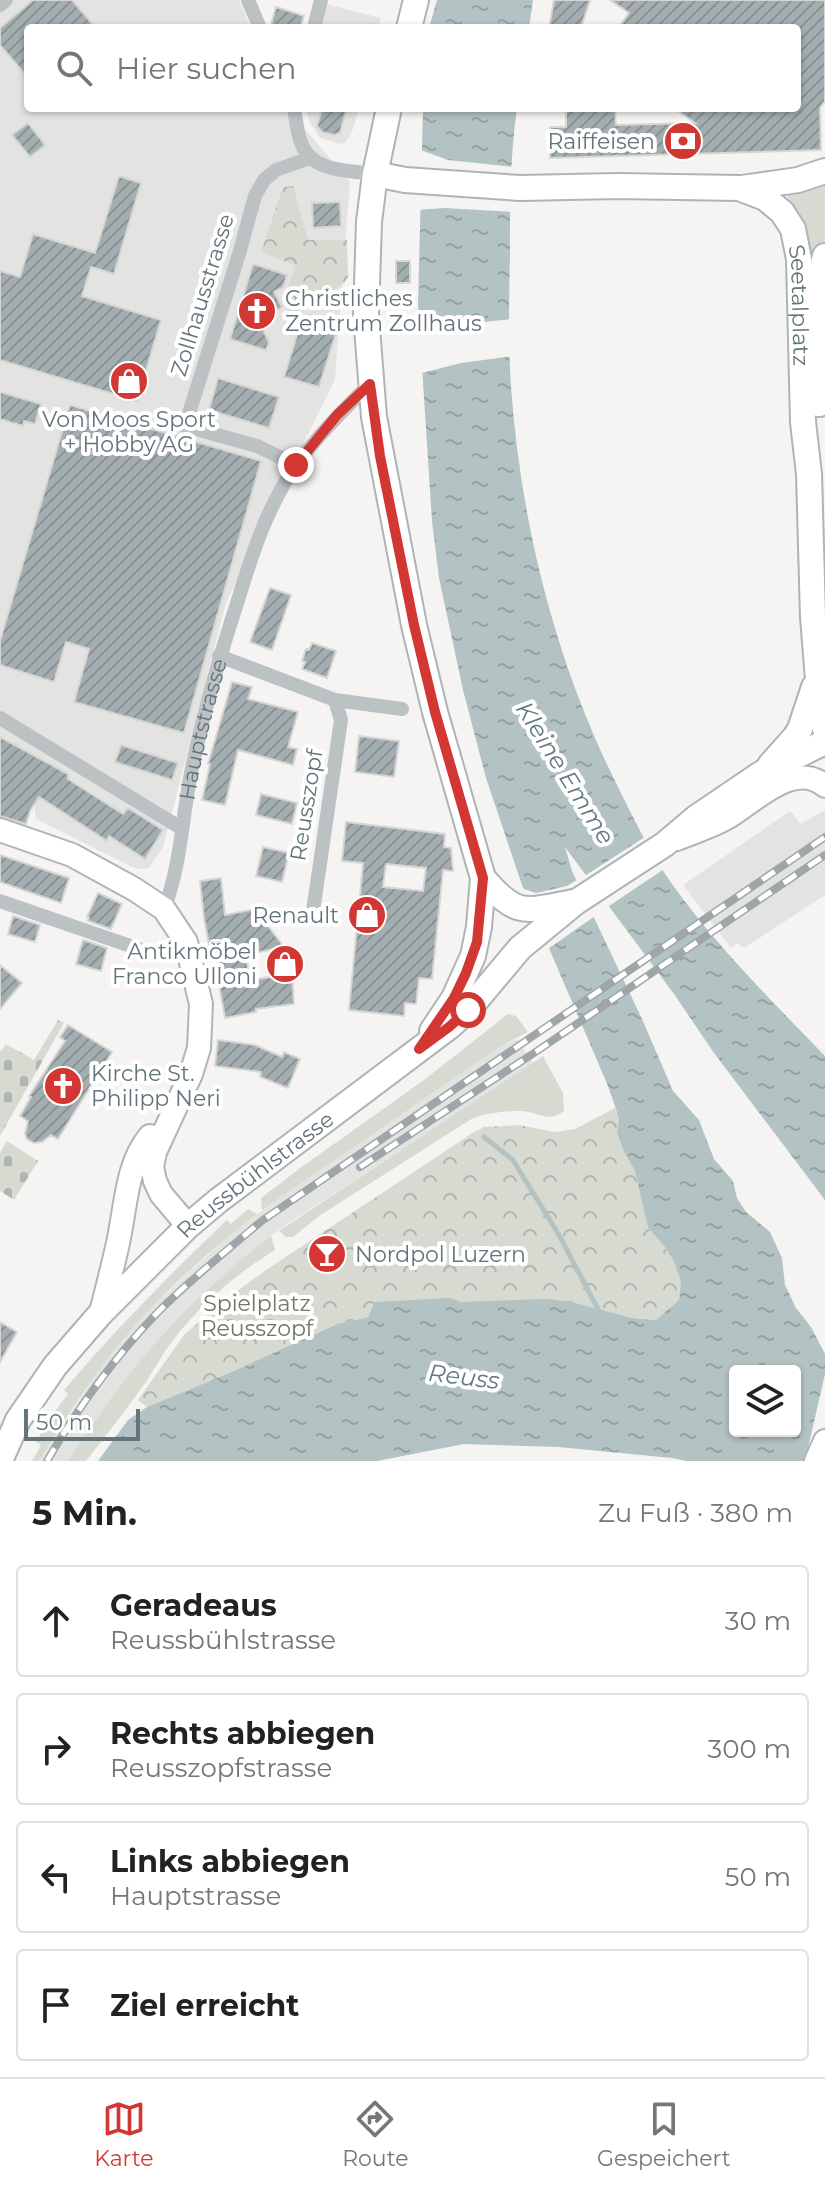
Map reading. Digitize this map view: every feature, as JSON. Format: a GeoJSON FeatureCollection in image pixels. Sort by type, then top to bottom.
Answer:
{"type":"FeatureCollection","features":[{"type":"Feature","properties":{"kind":"main road"},"geometry":{"type":"LineString","coordinates":[[410,24],[416,0]]}},
{"type":"Feature","properties":{"kind":"main road"},"geometry":{"type":"LineString","coordinates":[[388,112],[369,222],[366,315],[370,384],[380,456],[414,625],[435,712],[483,878],[479,927],[470,964],[454,998],[419,1049]]}},
{"type":"Feature","properties":{"kind":"main road"},"geometry":{"type":"LineString","coordinates":[[739,188],[798,180],[825,171]]}},
{"type":"Feature","properties":{"kind":"main road","name":"Seetalplatz"},"geometry":{"type":"LineString","coordinates":[[375,174],[405,180],[520,188],[739,188],[777,206],[790,224],[797,244],[803,422],[818,554],[813,617],[825,729]]}},
{"type":"Feature","properties":{"kind":"main road"},"geometry":{"type":"LineString","coordinates":[[809,474],[818,422],[818,304],[825,256]]}},
{"type":"Feature","properties":{"kind":"main road"},"geometry":{"type":"LineString","coordinates":[[762,773],[795,737],[822,679]]}},
{"type":"Feature","properties":{"kind":"main road"},"geometry":{"type":"LineString","coordinates":[[665,844],[697,817],[762,773],[825,742]]}},
{"type":"Feature","properties":{"kind":"main road","name":"Reussbühlstrasse"},"geometry":{"type":"LineString","coordinates":[[4,1450],[38,1389],[101,1313],[188,1226],[461,1017],[530,939],[576,902],[665,844]]}},
{"type":"Feature","properties":{"kind":"main road"},"geometry":{"type":"LineString","coordinates":[[483,878],[501,899],[514,907],[532,909],[576,902]]}},
{"type":"Feature","properties":{"kind":"street"},"geometry":{"type":"LineString","coordinates":[[0,5],[6,0]]}},
{"type":"Feature","properties":{"kind":"street"},"geometry":{"type":"LineString","coordinates":[[248,0],[258,24]]}},
{"type":"Feature","properties":{"kind":"street"},"geometry":{"type":"LineString","coordinates":[[315,24],[321,0]]}},
{"type":"Feature","properties":{"kind":"street"},"geometry":{"type":"LineString","coordinates":[[295,112],[302,145],[310,158],[320,165],[375,174]]}},
{"type":"Feature","properties":{"kind":"street","name":"Zollhausstrasse"},"geometry":{"type":"LineString","coordinates":[[296,465],[257,446],[185,426],[259,186],[276,170],[310,158]]}},
{"type":"Feature","properties":{"kind":"street","name":"Hauptstrasse"},"geometry":{"type":"LineString","coordinates":[[164,909],[177,869],[195,752],[219,656],[252,552],[296,465],[337,415],[370,384]]}},
{"type":"Feature","properties":{"kind":"street"},"geometry":{"type":"LineString","coordinates":[[219,656],[335,700],[402,709]]}},
{"type":"Feature","properties":{"kind":"street","name":"Reusszopf"},"geometry":{"type":"LineString","coordinates":[[312,918],[341,720],[335,700]]}},
{"type":"Feature","properties":{"kind":"street"},"geometry":{"type":"LineString","coordinates":[[0,718],[181,828]]}},
{"type":"Feature","properties":{"kind":"street"},"geometry":{"type":"LineString","coordinates":[[665,844],[727,818],[790,779],[801,776],[813,778],[825,786]]}},
{"type":"Feature","properties":{"kind":"street"},"geometry":{"type":"LineString","coordinates":[[0,830],[72,855],[134,889],[164,909],[186,942],[201,1004],[197,1060],[155,1152],[152,1167],[161,1194],[188,1226]]}},
{"type":"Feature","properties":{"kind":"street"},"geometry":{"type":"LineString","coordinates":[[0,901],[148,952]]}},
{"type":"Feature","properties":{"kind":"street"},"geometry":{"type":"LineString","coordinates":[[101,1313],[135,1165],[145,1142],[177,1104]]}},
{"type":"Feature","properties":{"kind":"street"},"geometry":{"type":"LineString","coordinates":[[816,1461],[825,1441]]}},
{"type":"Feature","properties":{"kind":"shaded area"},"geometry":{"type":"Polygon","coordinates":[[[0,0],[239,0],[249,24],[24,24],[24,112],[290,112],[350,182],[335,379],[226,603],[163,847],[149,868],[136,869],[36,819],[34,801],[0,786],[0,0]]]}},
{"type":"Feature","properties":{"kind":"shaded area"},"geometry":{"type":"Polygon","coordinates":[[[322,3],[381,18],[380,24],[317,24],[322,3]]]}},
{"type":"Feature","properties":{"kind":"shaded area"},"geometry":{"type":"Polygon","coordinates":[[[306,112],[358,112],[353,129],[346,142],[341,144],[320,138],[306,112]]]}},
{"type":"Feature","properties":{"kind":"shaded area"},"geometry":{"type":"Polygon","coordinates":[[[825,810],[825,895],[744,948],[737,943],[731,948],[683,885],[790,811],[801,824],[825,810]]]}},
{"type":"Feature","properties":{"kind":"shaded area"},"geometry":{"type":"Polygon","coordinates":[[[517,1039],[533,1062],[524,1070],[263,1242],[177,1320],[141,1360],[68,1461],[39,1461],[100,1368],[142,1317],[236,1230],[503,1045],[517,1039]]]}},
{"type":"Feature","properties":{"kind":"green space"},"geometry":{"type":"Polygon","coordinates":[[[293,186],[308,240],[347,240],[348,277],[344,283],[291,314],[284,302],[295,265],[261,252],[283,187],[293,186]]]}},
{"type":"Feature","properties":{"kind":"green space"},"geometry":{"type":"Polygon","coordinates":[[[825,186],[825,240],[817,261],[812,299],[804,221],[787,196],[825,186]]]}},
{"type":"Feature","properties":{"kind":"green space"},"geometry":{"type":"Polygon","coordinates":[[[508,1014],[516,1016],[528,1032],[503,1045],[262,1210],[261,1198],[424,1080],[508,1014]]]}},
{"type":"Feature","properties":{"kind":"green space"},"geometry":{"type":"Polygon","coordinates":[[[58,1020],[64,1023],[0,1136],[0,1052],[6,1044],[34,1060],[58,1020]]]}},
{"type":"Feature","properties":{"kind":"green space"},"geometry":{"type":"Polygon","coordinates":[[[543,1056],[563,1093],[564,1111],[558,1115],[542,1116],[514,1111],[473,1118],[319,1216],[293,1237],[286,1237],[279,1231],[543,1056]]]}},
{"type":"Feature","properties":{"kind":"green space","name":"Spielplatz Reusszopf"},"geometry":{"type":"Polygon","coordinates":[[[615,1108],[619,1118],[617,1133],[635,1171],[648,1228],[674,1260],[681,1282],[679,1300],[656,1320],[632,1318],[572,1302],[461,1302],[451,1298],[337,1324],[147,1407],[138,1400],[184,1335],[219,1304],[474,1132],[485,1127],[519,1125],[555,1132],[575,1129],[615,1108]]]}},
{"type":"Feature","properties":{"kind":"green space"},"geometry":{"type":"Polygon","coordinates":[[[7,1141],[38,1161],[14,1200],[0,1191],[0,1153],[7,1141]]]}},
{"type":"Feature","properties":{"kind":"green space"},"geometry":{"type":"Polygon","coordinates":[[[248,1209],[257,1214],[193,1267],[153,1306],[92,1380],[39,1461],[32,1461],[41,1445],[36,1442],[68,1394],[64,1390],[185,1261],[227,1220],[231,1224],[248,1209]]]}},
{"type":"Feature","properties":{"kind":"green space"},"geometry":{"type":"Polygon","coordinates":[[[271,1236],[275,1250],[220,1290],[195,1314],[169,1345],[139,1392],[86,1461],[68,1461],[131,1372],[171,1326],[236,1264],[271,1236]]]}},
{"type":"Feature","properties":{"kind":"water"},"geometry":{"type":"Polygon","coordinates":[[[437,0],[533,0],[530,24],[430,24],[437,0]]]}},
{"type":"Feature","properties":{"kind":"water"},"geometry":{"type":"Polygon","coordinates":[[[423,112],[517,112],[510,199],[511,387],[523,489],[544,590],[575,688],[594,736],[656,860],[726,952],[825,1056],[825,1200],[565,847],[572,871],[673,1091],[699,1120],[714,1159],[733,1181],[737,1198],[746,1212],[770,1232],[782,1258],[785,1285],[825,1354],[825,1461],[686,1461],[558,1447],[464,1444],[377,1461],[98,1461],[128,1420],[147,1407],[337,1324],[368,1317],[375,1302],[451,1298],[461,1302],[546,1299],[572,1302],[632,1318],[656,1320],[679,1300],[681,1282],[674,1261],[648,1228],[635,1171],[617,1133],[619,1118],[608,1086],[522,885],[486,778],[439,578],[432,521],[418,305],[423,112]]]}},
{"type":"Feature","properties":{"kind":"pier"},"geometry":{"type":"Polygon","coordinates":[[[418,149],[448,160],[515,167],[514,212],[445,208],[416,210],[418,149]]]}},
{"type":"Feature","properties":{"kind":"pier"},"geometry":{"type":"Polygon","coordinates":[[[513,319],[514,356],[461,363],[418,374],[415,323],[446,326],[513,319]]]}},
{"type":"Feature","properties":{"kind":"pier"},"geometry":{"type":"Polygon","coordinates":[[[648,835],[667,867],[606,908],[583,877],[648,835]]]}},
{"type":"Feature","properties":{"kind":"pier"},"geometry":{"type":"Polygon","coordinates":[[[580,878],[598,914],[545,951],[518,887],[536,893],[567,886],[580,878]]]}},
{"type":"Feature","properties":{"kind":"pier"},"geometry":{"type":"Polygon","coordinates":[[[825,1374],[825,1461],[805,1461],[825,1374]]]}},
{"type":"Feature","properties":{"kind":"building"},"geometry":{"type":"Polygon","coordinates":[[[33,0],[72,0],[93,24],[24,24],[24,73],[0,45],[0,28],[33,0]]]}},
{"type":"Feature","properties":{"kind":"building"},"geometry":{"type":"Polygon","coordinates":[[[554,0],[590,0],[582,24],[550,24],[554,0]]]}},
{"type":"Feature","properties":{"kind":"building"},"geometry":{"type":"Polygon","coordinates":[[[610,0],[825,0],[825,101],[820,108],[821,150],[550,158],[550,127],[566,127],[566,112],[615,112],[616,125],[695,123],[680,112],[801,112],[801,24],[621,24],[629,13],[610,0]]]}},
{"type":"Feature","properties":{"kind":"building"},"geometry":{"type":"Polygon","coordinates":[[[276,7],[304,16],[301,24],[271,24],[276,7]]]}},
{"type":"Feature","properties":{"kind":"building"},"geometry":{"type":"Polygon","coordinates":[[[321,112],[346,112],[340,133],[322,132],[317,126],[321,112]]]}},
{"type":"Feature","properties":{"kind":"building"},"geometry":{"type":"Polygon","coordinates":[[[28,123],[45,145],[30,157],[12,135],[28,123]]]}},
{"type":"Feature","properties":{"kind":"building"},"geometry":{"type":"Polygon","coordinates":[[[119,176],[141,183],[114,274],[91,267],[82,296],[161,320],[137,401],[0,360],[0,271],[20,277],[33,234],[95,253],[119,176]]]}},
{"type":"Feature","properties":{"kind":"building"},"geometry":{"type":"Polygon","coordinates":[[[340,202],[341,226],[313,228],[312,203],[340,202]]]}},
{"type":"Feature","properties":{"kind":"building"},"geometry":{"type":"Polygon","coordinates":[[[396,261],[410,261],[410,283],[396,283],[396,261]]]}},
{"type":"Feature","properties":{"kind":"building","name":"Christliches Zentrum Zollhaus"},"geometry":{"type":"Polygon","coordinates":[[[253,264],[287,275],[283,287],[274,292],[282,307],[269,315],[264,332],[269,342],[266,350],[230,339],[253,264]]]}},
{"type":"Feature","properties":{"kind":"building"},"geometry":{"type":"Polygon","coordinates":[[[301,322],[336,333],[319,387],[284,377],[301,322]]]}},
{"type":"Feature","properties":{"kind":"building"},"geometry":{"type":"Polygon","coordinates":[[[218,378],[279,397],[269,428],[209,410],[218,378]]]}},
{"type":"Feature","properties":{"kind":"building"},"geometry":{"type":"Polygon","coordinates":[[[0,392],[41,404],[35,424],[24,421],[23,426],[0,419],[0,392]]]}},
{"type":"Feature","properties":{"kind":"building"},"geometry":{"type":"Polygon","coordinates":[[[70,405],[261,461],[184,733],[74,702],[89,649],[66,642],[54,682],[0,665],[0,641],[70,405]]]}},
{"type":"Feature","properties":{"kind":"building"},"geometry":{"type":"Polygon","coordinates":[[[270,588],[291,595],[272,650],[250,642],[270,588]]]}},
{"type":"Feature","properties":{"kind":"building"},"geometry":{"type":"Polygon","coordinates":[[[312,643],[336,651],[327,678],[302,669],[306,649],[309,650],[312,643]]]}},
{"type":"Feature","properties":{"kind":"building"},"geometry":{"type":"Polygon","coordinates":[[[232,682],[252,687],[248,699],[298,712],[288,747],[297,749],[293,765],[238,750],[225,805],[202,800],[208,764],[232,682]]]}},
{"type":"Feature","properties":{"kind":"building"},"geometry":{"type":"Polygon","coordinates":[[[359,736],[399,741],[394,777],[355,772],[359,736]]]}},
{"type":"Feature","properties":{"kind":"building"},"geometry":{"type":"Polygon","coordinates":[[[0,737],[68,774],[68,779],[123,814],[128,808],[163,830],[145,859],[109,836],[107,841],[39,797],[26,824],[0,816],[0,737]]]}},
{"type":"Feature","properties":{"kind":"building"},"geometry":{"type":"Polygon","coordinates":[[[121,745],[178,763],[172,780],[115,762],[121,745]]]}},
{"type":"Feature","properties":{"kind":"building"},"geometry":{"type":"Polygon","coordinates":[[[261,794],[297,803],[292,824],[256,815],[261,794]]]}},
{"type":"Feature","properties":{"kind":"building"},"geometry":{"type":"Polygon","coordinates":[[[346,822],[445,834],[444,847],[451,848],[453,871],[443,870],[432,979],[419,978],[416,1004],[405,1003],[404,1016],[349,1010],[363,863],[342,861],[346,822]],[[386,864],[383,887],[423,891],[426,868],[386,864]]]}},
{"type":"Feature","properties":{"kind":"building"},"geometry":{"type":"Polygon","coordinates":[[[263,847],[289,853],[282,882],[256,876],[263,847]]]}},
{"type":"Feature","properties":{"kind":"building"},"geometry":{"type":"Polygon","coordinates":[[[0,855],[69,878],[61,903],[0,882],[0,855]]]}},
{"type":"Feature","properties":{"kind":"building"},"geometry":{"type":"Polygon","coordinates":[[[221,878],[225,915],[255,909],[284,947],[246,955],[250,980],[292,974],[294,1004],[256,1009],[256,1012],[225,1018],[204,918],[200,881],[221,878]]]}},
{"type":"Feature","properties":{"kind":"building"},"geometry":{"type":"Polygon","coordinates":[[[98,893],[122,904],[111,929],[88,921],[98,893]]]}},
{"type":"Feature","properties":{"kind":"building"},"geometry":{"type":"Polygon","coordinates":[[[13,916],[40,925],[35,942],[8,934],[13,916]]]}},
{"type":"Feature","properties":{"kind":"building"},"geometry":{"type":"Polygon","coordinates":[[[83,940],[107,948],[101,971],[76,964],[83,940]]]}},
{"type":"Feature","properties":{"kind":"building"},"geometry":{"type":"Polygon","coordinates":[[[0,965],[22,983],[0,1009],[0,965]]]}},
{"type":"Feature","properties":{"kind":"building","name":"Kirche St. Philipp Neri"},"geometry":{"type":"Polygon","coordinates":[[[68,1025],[112,1052],[58,1139],[51,1135],[42,1142],[34,1143],[25,1134],[28,1121],[20,1116],[29,1096],[65,1041],[60,1037],[68,1025]]]}},
{"type":"Feature","properties":{"kind":"building"},"geometry":{"type":"Polygon","coordinates":[[[218,1040],[255,1045],[282,1057],[284,1052],[300,1059],[288,1088],[260,1077],[261,1072],[215,1066],[218,1040]]]}},
{"type":"Feature","properties":{"kind":"building"},"geometry":{"type":"Polygon","coordinates":[[[0,1322],[17,1332],[0,1362],[0,1322]]]}},
{"type":"Feature","properties":{"kind":"waterway"},"geometry":{"type":"LineString","coordinates":[[484,1137],[513,1160],[559,1235],[601,1315]]}},
{"type":"Feature","properties":{"kind":"railway"},"geometry":{"type":"LineString","coordinates":[[47,1461],[98,1384],[141,1330],[182,1289],[263,1220],[825,837]]}},
{"type":"Feature","properties":{"kind":"railway"},"geometry":{"type":"LineString","coordinates":[[360,1167],[825,855]]}},
{"type":"Feature","properties":{"kind":"place","name":"Raiffeisen"},"geometry":{"type":"Point","coordinates":[683,141]}},
{"type":"Feature","properties":{"kind":"place","name":"Christliches Zentrum Zollhaus"},"geometry":{"type":"Point","coordinates":[257,311]}},
{"type":"Feature","properties":{"kind":"place","name":"Von Moos Sport + Hobby AG"},"geometry":{"type":"Point","coordinates":[129,381]}},
{"type":"Feature","properties":{"kind":"place","name":"Renault"},"geometry":{"type":"Point","coordinates":[367,915]}},
{"type":"Feature","properties":{"kind":"place","name":"Antikmöbel Franco Ulloni"},"geometry":{"type":"Point","coordinates":[285,964]}},
{"type":"Feature","properties":{"kind":"place","name":"Kirche St. Philipp Neri"},"geometry":{"type":"Point","coordinates":[63,1086]}},
{"type":"Feature","properties":{"kind":"place","name":"Nordpol Luzern"},"geometry":{"type":"Point","coordinates":[327,1254]}},
{"type":"Feature","properties":{"kind":"route"},"geometry":{"type":"LineString","coordinates":[[296,465],[337,415],[370,384],[380,456],[414,625],[435,712],[483,878],[477,942],[466,973],[454,998],[419,1049],[468,1010]]}},
{"type":"Feature","properties":{"kind":"water label","name":"Kleine Emme"},"geometry":{"type":"Point","coordinates":[565,773]}},
{"type":"Feature","properties":{"kind":"water label","name":"Reuss"},"geometry":{"type":"Point","coordinates":[464,1377]}}]}
